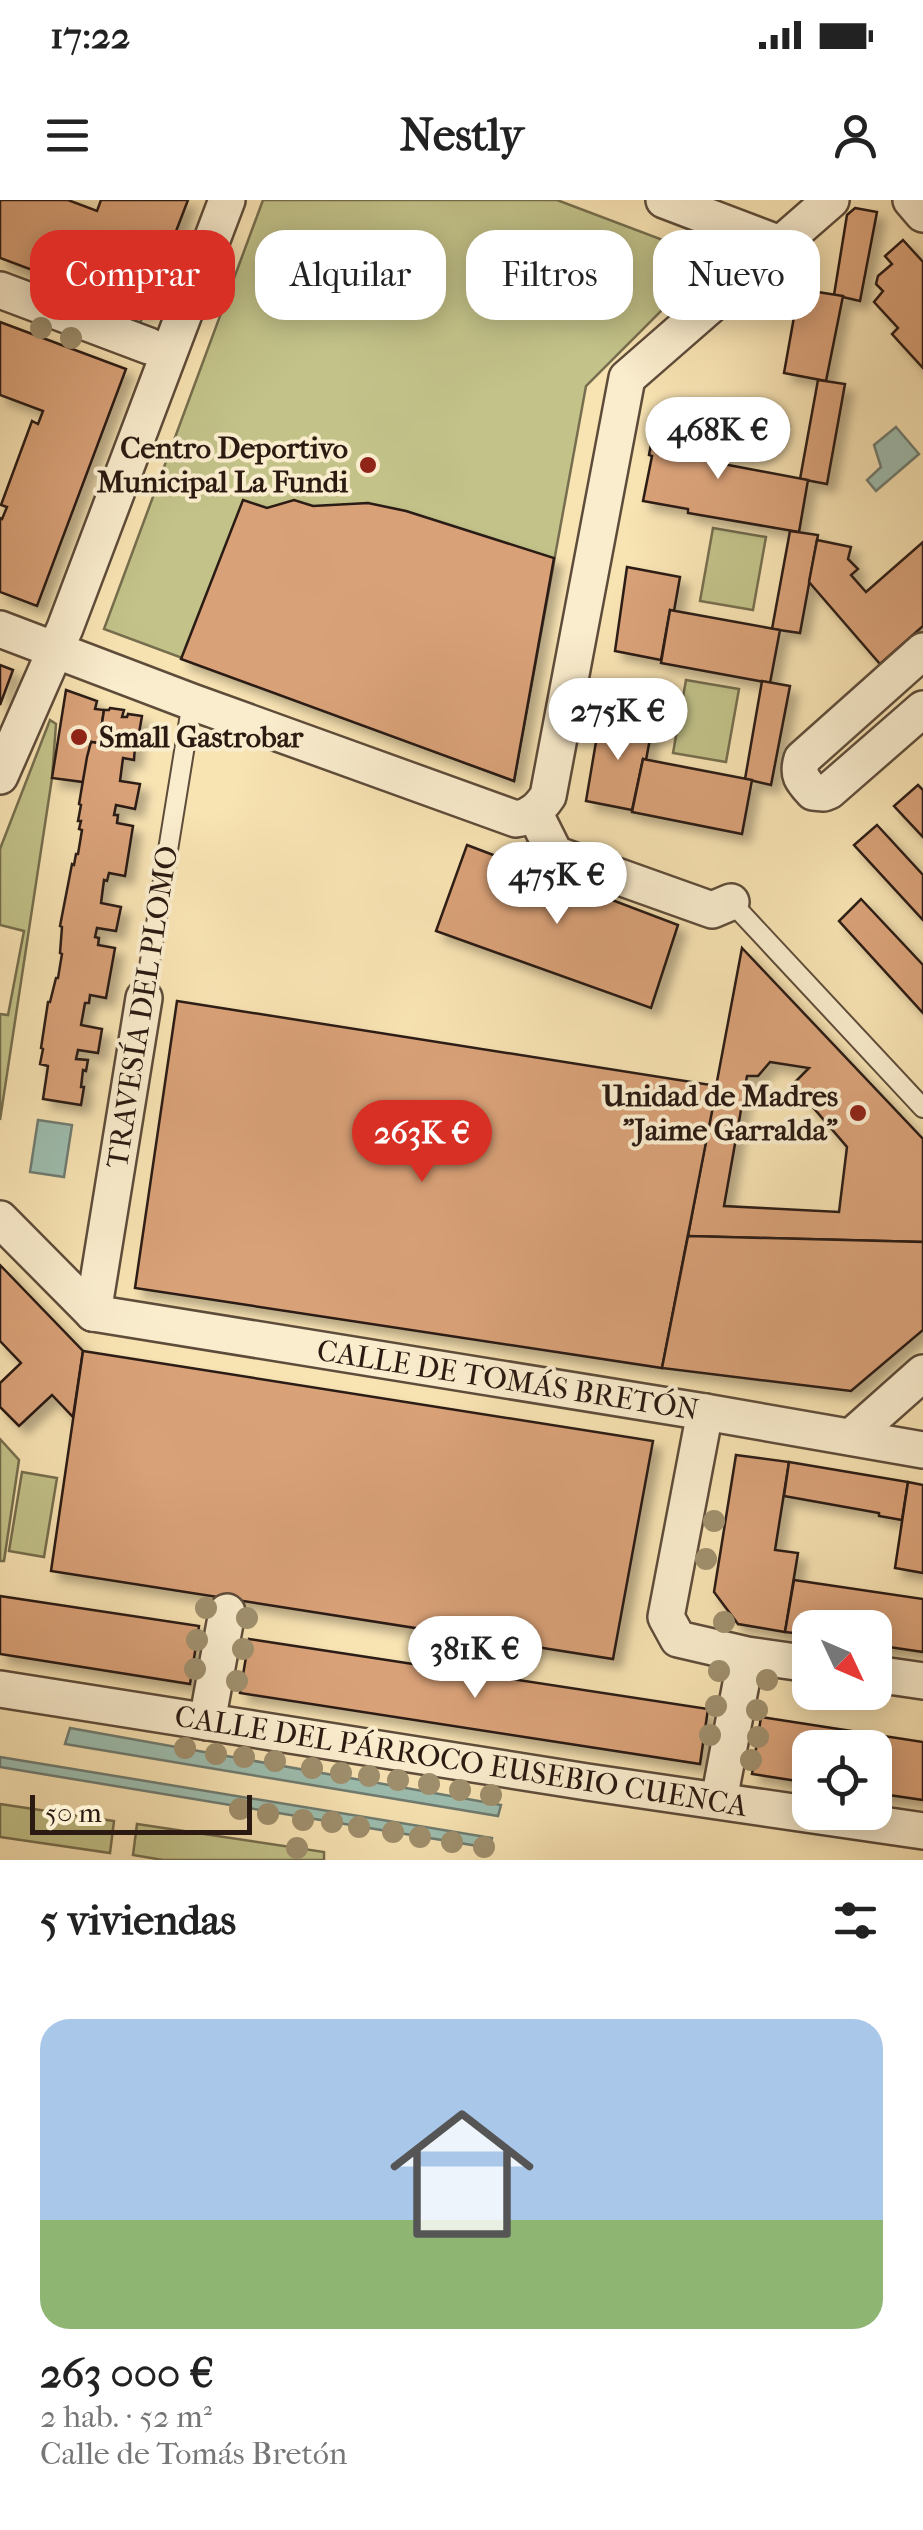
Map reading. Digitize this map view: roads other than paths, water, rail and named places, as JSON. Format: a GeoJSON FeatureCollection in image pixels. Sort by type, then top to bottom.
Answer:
{"type":"FeatureCollection","features":[{"type":"Feature","properties":{"kind":"street"},"geometry":{"type":"LineString","coordinates":[[0,776],[56,650],[227,200]]}},
{"type":"Feature","properties":{"kind":"street"},"geometry":{"type":"LineString","coordinates":[[664,200],[743,230]]}},
{"type":"Feature","properties":{"kind":"street"},"geometry":{"type":"LineString","coordinates":[[796,230],[831,200]]}},
{"type":"Feature","properties":{"kind":"street"},"geometry":{"type":"LineString","coordinates":[[910,200],[923,214]]}},
{"type":"Feature","properties":{"kind":"street"},"geometry":{"type":"LineString","coordinates":[[0,290],[149,346]]}},
{"type":"Feature","properties":{"kind":"street"},"geometry":{"type":"LineString","coordinates":[[0,629],[192,702],[525,818],[548,796],[627,378],[693,320]]}},
{"type":"Feature","properties":{"kind":"street"},"geometry":{"type":"LineString","coordinates":[[923,652],[802,758],[800,778],[813,792],[828,791],[923,709]]}},
{"type":"Feature","properties":{"kind":"street"},"geometry":{"type":"LineString","coordinates":[[534,812],[556,854],[712,910],[730,902]]}},
{"type":"Feature","properties":{"kind":"street","name":"TRAVESÍA DEL PLOMO"},"geometry":{"type":"LineString","coordinates":[[93,1312],[144,998]]}},
{"type":"Feature","properties":{"kind":"street"},"geometry":{"type":"LineString","coordinates":[[0,1219],[93,1312]]}},
{"type":"Feature","properties":{"kind":"street","name":"CALLE DE TOMÁS BRETÓN"},"geometry":{"type":"LineString","coordinates":[[93,1312],[923,1450]]}},
{"type":"Feature","properties":{"kind":"street"},"geometry":{"type":"LineString","coordinates":[[851,1438],[923,1373]]}},
{"type":"Feature","properties":{"kind":"street"},"geometry":{"type":"LineString","coordinates":[[705,1412],[666,1618],[678,1639],[792,1661]]}},
{"type":"Feature","properties":{"kind":"street"},"geometry":{"type":"LineString","coordinates":[[207,1722],[227,1612]]}},
{"type":"Feature","properties":{"kind":"street"},"geometry":{"type":"LineString","coordinates":[[719,1800],[743,1673]]}},
{"type":"Feature","properties":{"kind":"street"},"geometry":{"type":"LineString","coordinates":[[892,1676],[923,1681]]}},
{"type":"Feature","properties":{"kind":"street","name":"CALLE DEL PÁRROCO EUSEBIO CUENCA"},"geometry":{"type":"LineString","coordinates":[[0,1689],[923,1832]]}},
{"type":"Feature","properties":{"kind":"lane","name":"TRAVESÍA DEL PLOMO"},"geometry":{"type":"LineString","coordinates":[[144,998],[192,702]]}},
{"type":"Feature","properties":{"kind":"lane"},"geometry":{"type":"LineString","coordinates":[[730,902],[923,1108]]}},
{"type":"Feature","properties":{"kind":"place","name":"Centro Deportivo Municipal La Fundi"},"geometry":{"type":"Point","coordinates":[368,465]}},
{"type":"Feature","properties":{"kind":"place","name":"Small Gastrobar"},"geometry":{"type":"Point","coordinates":[79,737]}},
{"type":"Feature","properties":{"kind":"place","name":"Unidad de Madres \"Jaime Garralda\""},"geometry":{"type":"Point","coordinates":[858,1113]}}]}
